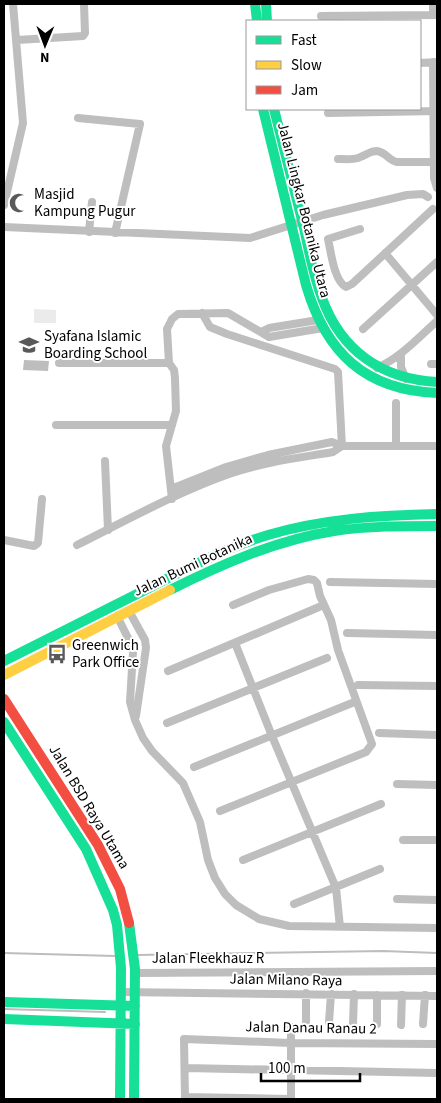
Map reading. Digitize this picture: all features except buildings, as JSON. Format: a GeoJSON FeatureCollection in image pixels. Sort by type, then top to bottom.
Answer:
{"type":"FeatureCollection","features":[{"type":"Feature","properties":{"kind":"main road"},"geometry":{"type":"LineString","coordinates":[[255,4],[256,20]]}},
{"type":"Feature","properties":{"kind":"main road"},"geometry":{"type":"LineString","coordinates":[[266,4],[267,20]]}},
{"type":"Feature","properties":{"kind":"main road","name":"Jalan Lingkar Botanika Utara"},"geometry":{"type":"LineString","coordinates":[[263,110],[310,300],[320,324],[346,358],[380,383],[413,393],[437,393]]}},
{"type":"Feature","properties":{"kind":"main road","name":"Jalan Lingkar Botanika Utara"},"geometry":{"type":"LineString","coordinates":[[274,110],[321,295],[329,316],[342,338],[378,368],[406,379],[437,382]]}},
{"type":"Feature","properties":{"kind":"main road","name":"Jalan Bumi Botanika"},"geometry":{"type":"LineString","coordinates":[[4,661],[192,566],[248,542],[299,527],[353,518],[437,514]]}},
{"type":"Feature","properties":{"kind":"main road","name":"Jalan Bumi Botanika"},"geometry":{"type":"LineString","coordinates":[[4,675],[202,574],[252,553],[314,535],[336,531],[396,526],[437,526]]}},
{"type":"Feature","properties":{"kind":"main road"},"geometry":{"type":"LineString","coordinates":[[248,542],[252,553]]}},
{"type":"Feature","properties":{"kind":"main road","name":"Jalan BSD Raya Utama"},"geometry":{"type":"LineString","coordinates":[[4,699],[108,863],[125,904],[135,971],[134,1099]]}},
{"type":"Feature","properties":{"kind":"main road","name":"Jalan BSD Raya Utama"},"geometry":{"type":"LineString","coordinates":[[4,722],[86,850],[102,881],[113,910],[121,968],[120,1099]]}},
{"type":"Feature","properties":{"kind":"main road"},"geometry":{"type":"LineString","coordinates":[[4,1002],[135,1006]]}},
{"type":"Feature","properties":{"kind":"main road"},"geometry":{"type":"LineString","coordinates":[[4,1019],[135,1024]]}},
{"type":"Feature","properties":{"kind":"street"},"geometry":{"type":"LineString","coordinates":[[4,205],[23,123],[13,4]]}},
{"type":"Feature","properties":{"kind":"street"},"geometry":{"type":"LineString","coordinates":[[17,40],[82,37],[85,33],[84,4]]}},
{"type":"Feature","properties":{"kind":"street"},"geometry":{"type":"LineString","coordinates":[[321,16],[435,15],[432,4]]}},
{"type":"Feature","properties":{"kind":"street"},"geometry":{"type":"LineString","coordinates":[[421,62],[435,62],[434,178],[437,188]]}},
{"type":"Feature","properties":{"kind":"street"},"geometry":{"type":"LineString","coordinates":[[328,113],[435,111]]}},
{"type":"Feature","properties":{"kind":"street"},"geometry":{"type":"LineString","coordinates":[[78,118],[140,124],[115,233]]}},
{"type":"Feature","properties":{"kind":"street"},"geometry":{"type":"LineString","coordinates":[[338,159],[355,159],[367,153],[378,151],[387,154],[391,160],[398,162],[435,162]]}},
{"type":"Feature","properties":{"kind":"street"},"geometry":{"type":"LineString","coordinates":[[4,227],[250,238],[290,224],[407,195],[423,194],[428,197]]}},
{"type":"Feature","properties":{"kind":"street"},"geometry":{"type":"LineString","coordinates":[[89,232],[92,202]]}},
{"type":"Feature","properties":{"kind":"street"},"geometry":{"type":"LineString","coordinates":[[360,229],[328,239],[337,277],[341,284],[346,287],[352,284],[433,209]]}},
{"type":"Feature","properties":{"kind":"street"},"geometry":{"type":"LineString","coordinates":[[385,253],[437,315]]}},
{"type":"Feature","properties":{"kind":"street"},"geometry":{"type":"LineString","coordinates":[[363,329],[437,262]]}},
{"type":"Feature","properties":{"kind":"street"},"geometry":{"type":"LineString","coordinates":[[202,313],[210,327],[335,369],[340,379],[342,446]]}},
{"type":"Feature","properties":{"kind":"street"},"geometry":{"type":"LineString","coordinates":[[172,499],[166,446],[176,411],[175,378],[174,370],[169,363],[167,330],[172,319],[178,314],[228,313],[269,337],[320,324]]}},
{"type":"Feature","properties":{"kind":"street"},"geometry":{"type":"LineString","coordinates":[[378,368],[401,354],[437,321]]}},
{"type":"Feature","properties":{"kind":"street"},"geometry":{"type":"LineString","coordinates":[[401,354],[401,367],[406,379]]}},
{"type":"Feature","properties":{"kind":"street"},"geometry":{"type":"LineString","coordinates":[[59,363],[169,363]]}},
{"type":"Feature","properties":{"kind":"street"},"geometry":{"type":"LineString","coordinates":[[396,402],[396,446]]}},
{"type":"Feature","properties":{"kind":"street"},"geometry":{"type":"LineString","coordinates":[[56,426],[172,425]]}},
{"type":"Feature","properties":{"kind":"street"},"geometry":{"type":"LineString","coordinates":[[171,489],[226,467],[268,455],[332,442],[342,446],[437,446]]}},
{"type":"Feature","properties":{"kind":"street"},"geometry":{"type":"LineString","coordinates":[[77,545],[228,474],[270,462],[333,452],[342,446]]}},
{"type":"Feature","properties":{"kind":"street"},"geometry":{"type":"LineString","coordinates":[[105,462],[108,530]]}},
{"type":"Feature","properties":{"kind":"street"},"geometry":{"type":"LineString","coordinates":[[4,540],[34,546],[38,543],[42,499]]}},
{"type":"Feature","properties":{"kind":"street"},"geometry":{"type":"LineString","coordinates":[[220,811],[366,752],[372,740],[338,650],[331,620],[320,596],[317,583],[314,580],[308,579],[269,590],[234,605]]}},
{"type":"Feature","properties":{"kind":"street"},"geometry":{"type":"LineString","coordinates":[[330,582],[437,584]]}},
{"type":"Feature","properties":{"kind":"street"},"geometry":{"type":"LineString","coordinates":[[168,671],[319,607]]}},
{"type":"Feature","properties":{"kind":"street"},"geometry":{"type":"LineString","coordinates":[[129,611],[145,640],[146,648],[135,720]]}},
{"type":"Feature","properties":{"kind":"street"},"geometry":{"type":"LineString","coordinates":[[117,616],[133,652],[130,702],[135,720],[143,738],[152,751],[183,783],[200,822],[208,860],[215,878],[225,894],[236,905],[251,916],[269,923],[289,926],[437,928]]}},
{"type":"Feature","properties":{"kind":"street"},"geometry":{"type":"LineString","coordinates":[[347,633],[437,634]]}},
{"type":"Feature","properties":{"kind":"street"},"geometry":{"type":"LineString","coordinates":[[235,644],[336,888],[340,927]]}},
{"type":"Feature","properties":{"kind":"street"},"geometry":{"type":"LineString","coordinates":[[167,723],[327,658]]}},
{"type":"Feature","properties":{"kind":"street"},"geometry":{"type":"LineString","coordinates":[[358,685],[437,686]]}},
{"type":"Feature","properties":{"kind":"street"},"geometry":{"type":"LineString","coordinates":[[194,767],[352,703]]}},
{"type":"Feature","properties":{"kind":"street"},"geometry":{"type":"LineString","coordinates":[[379,733],[437,734]]}},
{"type":"Feature","properties":{"kind":"street"},"geometry":{"type":"LineString","coordinates":[[397,784],[437,785]]}},
{"type":"Feature","properties":{"kind":"street"},"geometry":{"type":"LineString","coordinates":[[243,860],[381,804]]}},
{"type":"Feature","properties":{"kind":"street"},"geometry":{"type":"LineString","coordinates":[[404,840],[437,840]]}},
{"type":"Feature","properties":{"kind":"street"},"geometry":{"type":"LineString","coordinates":[[294,904],[380,870]]}},
{"type":"Feature","properties":{"kind":"street"},"geometry":{"type":"LineString","coordinates":[[397,899],[437,900]]}},
{"type":"Feature","properties":{"kind":"street","name":"Jalan Fleekhauz R"},"geometry":{"type":"LineString","coordinates":[[135,971],[437,971]]}},
{"type":"Feature","properties":{"kind":"street","name":"Jalan Milano Raya"},"geometry":{"type":"LineString","coordinates":[[121,992],[437,996]]}},
{"type":"Feature","properties":{"kind":"street"},"geometry":{"type":"LineString","coordinates":[[306,993],[306,1024]]}},
{"type":"Feature","properties":{"kind":"street"},"geometry":{"type":"LineString","coordinates":[[329,1022],[331,994]]}},
{"type":"Feature","properties":{"kind":"street"},"geometry":{"type":"LineString","coordinates":[[354,994],[354,1024]]}},
{"type":"Feature","properties":{"kind":"street"},"geometry":{"type":"LineString","coordinates":[[377,995],[377,1024]]}},
{"type":"Feature","properties":{"kind":"street"},"geometry":{"type":"LineString","coordinates":[[400,1025],[402,995]]}},
{"type":"Feature","properties":{"kind":"street"},"geometry":{"type":"LineString","coordinates":[[423,1024],[425,995]]}},
{"type":"Feature","properties":{"kind":"street"},"geometry":{"type":"LineString","coordinates":[[291,1028],[291,1071],[290,1099],[185,1098],[185,1068],[291,1071],[437,1073]]}},
{"type":"Feature","properties":{"kind":"street","name":"Jalan Danau Ranau 2"},"geometry":{"type":"LineString","coordinates":[[185,1068],[184,1039],[291,1043],[437,1044]]}},
{"type":"Feature","properties":{"kind":"shaded area"},"geometry":{"type":"Polygon","coordinates":[[[34,309],[56,310],[56,323],[34,323],[34,309]]]}},
{"type":"Feature","properties":{"kind":"shaded area"},"geometry":{"type":"Polygon","coordinates":[[[24,360],[49,361],[48,371],[23,370],[24,360]]]}},
{"type":"Feature","properties":{"kind":"waterway"},"geometry":{"type":"LineString","coordinates":[[137,955],[383,951],[437,953]]}},
{"type":"Feature","properties":{"kind":"waterway"},"geometry":{"type":"LineString","coordinates":[[4,953],[115,956]]}},
{"type":"Feature","properties":{"kind":"waterway"},"geometry":{"type":"LineString","coordinates":[[4,1009],[105,1012]]}},
{"type":"Feature","properties":{"kind":"traffic: fast"},"geometry":{"type":"LineString","coordinates":[[255,4],[257,20]]}},
{"type":"Feature","properties":{"kind":"traffic: fast"},"geometry":{"type":"LineString","coordinates":[[266,4],[267,20]]}},
{"type":"Feature","properties":{"kind":"traffic: fast"},"geometry":{"type":"LineString","coordinates":[[263,110],[306,285],[314,309],[325,330],[337,348],[352,363],[369,375],[389,384],[412,390],[437,393]]}},
{"type":"Feature","properties":{"kind":"traffic: fast"},"geometry":{"type":"LineString","coordinates":[[274,110],[314,272],[330,317],[340,333],[366,359],[398,375],[417,380],[437,382]]}},
{"type":"Feature","properties":{"kind":"traffic: fast"},"geometry":{"type":"LineString","coordinates":[[4,661],[191,567],[252,540],[309,525],[330,522],[394,515],[437,514]]}},
{"type":"Feature","properties":{"kind":"traffic: fast"},"geometry":{"type":"LineString","coordinates":[[170,590],[250,554],[292,540],[334,531],[360,528],[437,526]]}},
{"type":"Feature","properties":{"kind":"traffic: fast"},"geometry":{"type":"LineString","coordinates":[[4,722],[86,849],[113,910],[117,925],[121,968],[120,1099]]}},
{"type":"Feature","properties":{"kind":"traffic: fast"},"geometry":{"type":"LineString","coordinates":[[129,923],[135,969],[134,1099]]}},
{"type":"Feature","properties":{"kind":"traffic: fast"},"geometry":{"type":"LineString","coordinates":[[4,1002],[135,1006]]}},
{"type":"Feature","properties":{"kind":"traffic: fast"},"geometry":{"type":"LineString","coordinates":[[4,1019],[135,1024]]}},
{"type":"Feature","properties":{"kind":"traffic: slow"},"geometry":{"type":"LineString","coordinates":[[4,675],[170,590]]}},
{"type":"Feature","properties":{"kind":"traffic: jam"},"geometry":{"type":"LineString","coordinates":[[4,699],[98,845],[120,889],[129,923]]}},
{"type":"Feature","properties":{"kind":"place","name":"Masjid Kampung Pugur"},"geometry":{"type":"Point","coordinates":[19,203]}},
{"type":"Feature","properties":{"kind":"place","name":"Syafana Islamic Boarding School"},"geometry":{"type":"Point","coordinates":[29,345]}},
{"type":"Feature","properties":{"kind":"place","name":"Greenwich Park Office"},"geometry":{"type":"Point","coordinates":[57,654]}}]}
